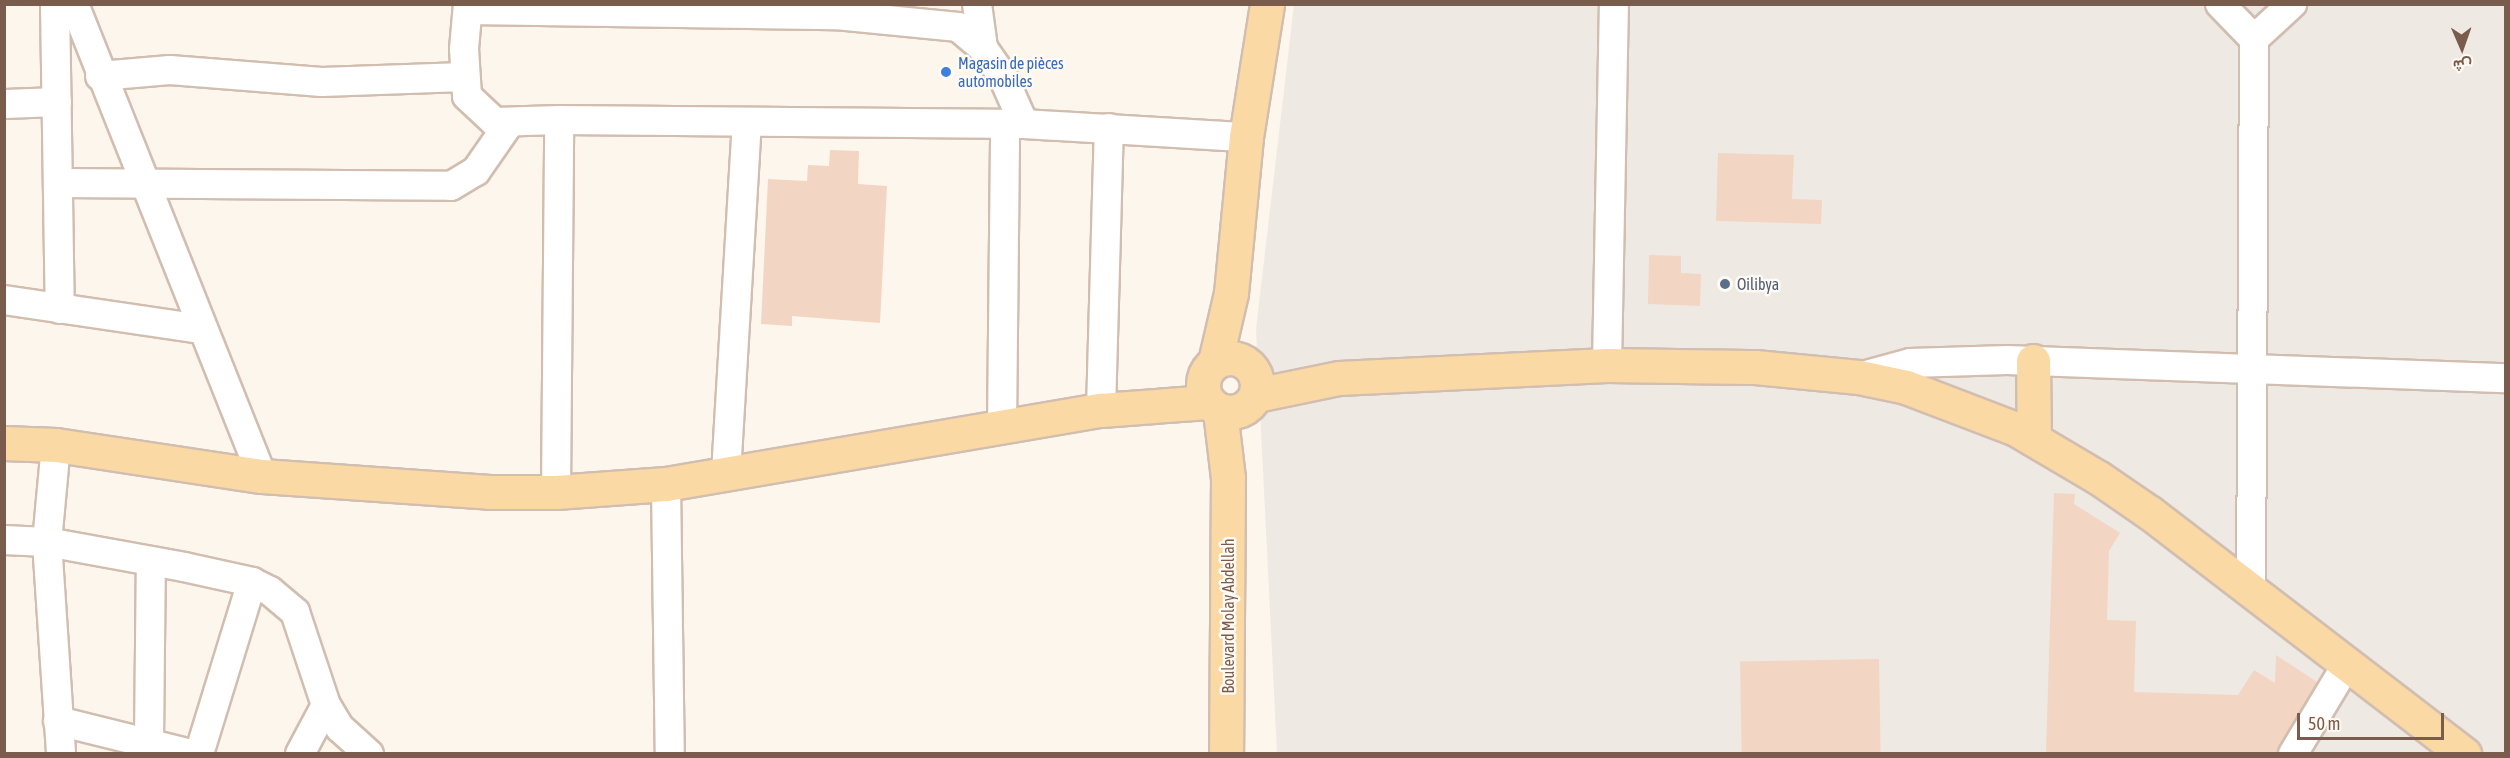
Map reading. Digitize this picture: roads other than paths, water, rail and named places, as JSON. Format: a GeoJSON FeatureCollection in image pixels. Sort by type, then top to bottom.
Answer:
{"type":"FeatureCollection","features":[{"type":"Feature","properties":{"kind":"main road","name":"Boulevard Molay Abdellah"},"geometry":{"type":"LineString","coordinates":[[1226,753],[1231,293],[1246,137],[1267,4]]}},
{"type":"Feature","properties":{"kind":"main road"},"geometry":{"type":"LineString","coordinates":[[2033,361],[2034,439]]}},
{"type":"Feature","properties":{"kind":"main road"},"geometry":{"type":"LineString","coordinates":[[4,443],[56,445],[262,476],[489,492],[556,492],[666,484],[1101,410],[1144,405],[1231,387],[1339,378],[1607,365],[1755,367],[1859,377],[1906,387],[1961,405],[2034,439],[2150,513],[2464,753]]}},
{"type":"Feature","properties":{"kind":"street"},"geometry":{"type":"LineString","coordinates":[[55,4],[60,309]]}},
{"type":"Feature","properties":{"kind":"street"},"geometry":{"type":"LineString","coordinates":[[74,4],[200,329],[262,476]]}},
{"type":"Feature","properties":{"kind":"street"},"geometry":{"type":"LineString","coordinates":[[977,4],[983,48]]}},
{"type":"Feature","properties":{"kind":"street"},"geometry":{"type":"LineString","coordinates":[[1607,365],[1614,4]]}},
{"type":"Feature","properties":{"kind":"street"},"geometry":{"type":"LineString","coordinates":[[2220,4],[2254,39],[2250,370],[2251,591]]}},
{"type":"Feature","properties":{"kind":"street"},"geometry":{"type":"LineString","coordinates":[[2254,39],[2292,4]]}},
{"type":"Feature","properties":{"kind":"street"},"geometry":{"type":"LineString","coordinates":[[1002,427],[1014,124],[1003,77],[983,48],[958,27],[836,10],[468,7],[464,77],[467,96],[482,113],[495,122],[508,124],[559,120],[1014,124],[1246,137]]}},
{"type":"Feature","properties":{"kind":"street"},"geometry":{"type":"LineString","coordinates":[[100,76],[170,70],[312,82],[464,77]]}},
{"type":"Feature","properties":{"kind":"street"},"geometry":{"type":"LineString","coordinates":[[4,104],[57,102]]}},
{"type":"Feature","properties":{"kind":"street"},"geometry":{"type":"LineString","coordinates":[[556,492],[559,120]]}},
{"type":"Feature","properties":{"kind":"street"},"geometry":{"type":"LineString","coordinates":[[726,474],[747,123]]}},
{"type":"Feature","properties":{"kind":"street"},"geometry":{"type":"LineString","coordinates":[[58,183],[452,186],[476,171],[508,124]]}},
{"type":"Feature","properties":{"kind":"street"},"geometry":{"type":"LineString","coordinates":[[1101,410],[1109,128]]}},
{"type":"Feature","properties":{"kind":"street"},"geometry":{"type":"LineString","coordinates":[[4,300],[200,329]]}},
{"type":"Feature","properties":{"kind":"street"},"geometry":{"type":"LineString","coordinates":[[1859,377],[1910,363],[2033,361],[2505,378]]}},
{"type":"Feature","properties":{"kind":"street"},"geometry":{"type":"LineString","coordinates":[[56,445],[47,542],[61,753]]}},
{"type":"Feature","properties":{"kind":"street"},"geometry":{"type":"LineString","coordinates":[[666,484],[670,753]]}},
{"type":"Feature","properties":{"kind":"street"},"geometry":{"type":"LineString","coordinates":[[4,540],[47,542],[151,564],[184,567],[252,582],[270,591],[295,612],[326,705],[340,728],[369,753]]}},
{"type":"Feature","properties":{"kind":"street"},"geometry":{"type":"LineString","coordinates":[[149,741],[151,564]]}},
{"type":"Feature","properties":{"kind":"street"},"geometry":{"type":"LineString","coordinates":[[199,753],[252,582]]}},
{"type":"Feature","properties":{"kind":"street"},"geometry":{"type":"LineString","coordinates":[[2293,753],[2348,664]]}},
{"type":"Feature","properties":{"kind":"street"},"geometry":{"type":"LineString","coordinates":[[300,753],[326,705]]}},
{"type":"Feature","properties":{"kind":"street"},"geometry":{"type":"LineString","coordinates":[[58,721],[149,741],[191,753]]}},
{"type":"Feature","properties":{"kind":"place","name":"Magasin de pièces automobiles"},"geometry":{"type":"Point","coordinates":[946,72]}},
{"type":"Feature","properties":{"kind":"place","name":"Oilibya"},"geometry":{"type":"Point","coordinates":[1725,284]}}]}
